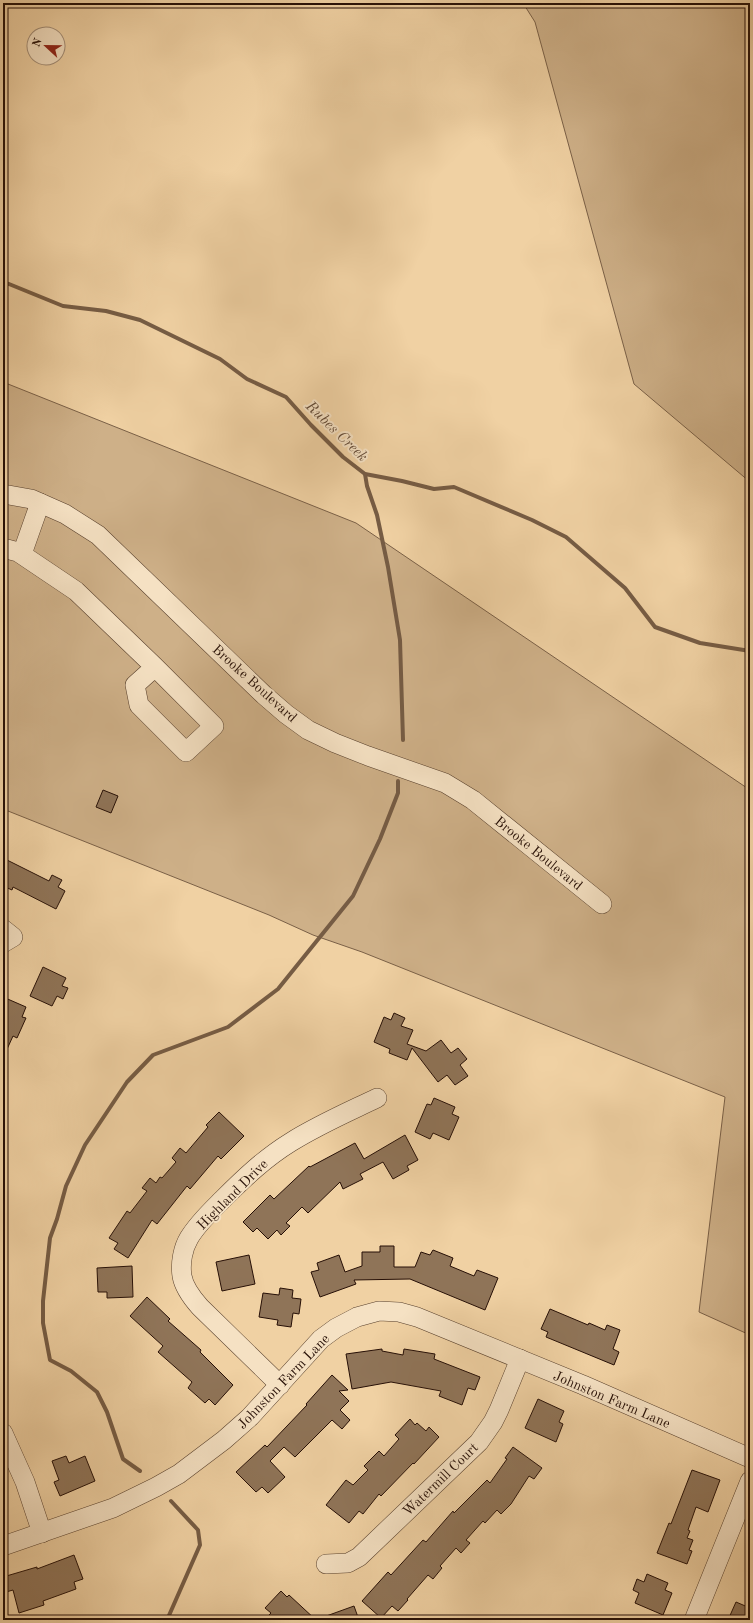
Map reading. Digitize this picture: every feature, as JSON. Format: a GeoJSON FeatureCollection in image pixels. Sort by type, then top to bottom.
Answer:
{"type":"FeatureCollection","features":[{"type":"Feature","properties":{"kind":"street","name":"Brooke Boulevard"},"geometry":{"type":"LineString","coordinates":[[3,494],[31,499],[65,514],[98,535],[264,695],[302,726],[334,743],[445,782],[473,800],[602,904]]}},
{"type":"Feature","properties":{"kind":"street"},"geometry":{"type":"LineString","coordinates":[[22,554],[40,503]]}},
{"type":"Feature","properties":{"kind":"street"},"geometry":{"type":"LineString","coordinates":[[3,548],[22,554],[76,591],[155,667],[214,726],[186,752],[139,705],[135,686],[155,667]]}},
{"type":"Feature","properties":{"kind":"street"},"geometry":{"type":"LineString","coordinates":[[3,929],[13,937],[3,943]]}},
{"type":"Feature","properties":{"kind":"street","name":"Highland Drive"},"geometry":{"type":"LineString","coordinates":[[280,1385],[192,1298],[182,1276],[184,1250],[189,1238],[206,1216],[270,1156],[309,1131],[377,1098]]}},
{"type":"Feature","properties":{"kind":"street","name":"Johnston Farm Lane"},"geometry":{"type":"LineString","coordinates":[[3,1546],[113,1508],[179,1474],[245,1422],[321,1339],[336,1328],[357,1317],[379,1312],[399,1312],[417,1316],[750,1458]]}},
{"type":"Feature","properties":{"kind":"street","name":"Watermill Court"},"geometry":{"type":"LineString","coordinates":[[326,1564],[348,1563],[360,1557],[470,1452],[493,1422],[520,1359]]}},
{"type":"Feature","properties":{"kind":"street"},"geometry":{"type":"LineString","coordinates":[[3,1433],[25,1482],[42,1532]]}},
{"type":"Feature","properties":{"kind":"street"},"geometry":{"type":"LineString","coordinates":[[694,1620],[750,1481]]}},
{"type":"Feature","properties":{"kind":"shaded area"},"geometry":{"type":"Polygon","coordinates":[[[523,3],[750,3],[750,482],[634,384],[535,22],[523,3]]]}},
{"type":"Feature","properties":{"kind":"shaded area"},"geometry":{"type":"Polygon","coordinates":[[[3,382],[356,523],[750,790],[750,1335],[699,1312],[725,1097],[362,952],[313,935],[269,915],[3,809],[3,382]]]}},
{"type":"Feature","properties":{"kind":"building"},"geometry":{"type":"Polygon","coordinates":[[[103,790],[118,796],[111,813],[96,807],[103,790]]]}},
{"type":"Feature","properties":{"kind":"building"},"geometry":{"type":"Polygon","coordinates":[[[3,858],[49,881],[52,875],[62,880],[58,887],[65,891],[56,909],[13,887],[12,890],[3,886],[3,858]]]}},
{"type":"Feature","properties":{"kind":"building"},"geometry":{"type":"Polygon","coordinates":[[[43,967],[66,978],[62,986],[68,988],[63,999],[57,996],[52,1006],[30,996],[43,967]]]}},
{"type":"Feature","properties":{"kind":"building"},"geometry":{"type":"Polygon","coordinates":[[[3,997],[26,1007],[22,1017],[26,1018],[17,1038],[13,1036],[3,1058],[3,997]]]}},
{"type":"Feature","properties":{"kind":"building"},"geometry":{"type":"Polygon","coordinates":[[[394,1013],[405,1018],[401,1026],[413,1030],[407,1044],[426,1051],[441,1040],[451,1053],[458,1048],[467,1059],[460,1065],[468,1076],[455,1085],[447,1075],[438,1082],[412,1048],[407,1060],[389,1053],[390,1049],[374,1042],[384,1017],[391,1020],[394,1013]]]}},
{"type":"Feature","properties":{"kind":"building"},"geometry":{"type":"Polygon","coordinates":[[[434,1098],[455,1107],[452,1114],[459,1117],[449,1140],[433,1133],[430,1139],[415,1132],[427,1104],[431,1105],[434,1098]]]}},
{"type":"Feature","properties":{"kind":"building"},"geometry":{"type":"Polygon","coordinates":[[[219,1112],[244,1136],[221,1159],[218,1156],[190,1189],[187,1186],[157,1224],[152,1220],[128,1258],[114,1249],[118,1243],[109,1238],[127,1211],[130,1213],[147,1191],[142,1188],[150,1178],[156,1183],[160,1177],[162,1178],[176,1162],[172,1158],[180,1148],[186,1153],[208,1127],[206,1125],[219,1112]]]}},
{"type":"Feature","properties":{"kind":"building"},"geometry":{"type":"Polygon","coordinates":[[[405,1135],[418,1160],[407,1166],[409,1170],[393,1179],[383,1162],[360,1174],[363,1179],[343,1189],[340,1182],[308,1213],[302,1207],[286,1223],[290,1226],[281,1235],[277,1230],[268,1239],[257,1228],[253,1232],[243,1222],[270,1195],[274,1199],[309,1166],[310,1167],[355,1143],[364,1159],[405,1135]]]}},
{"type":"Feature","properties":{"kind":"building"},"geometry":{"type":"Polygon","coordinates":[[[380,1246],[394,1246],[394,1267],[415,1267],[421,1252],[430,1255],[433,1250],[453,1258],[450,1266],[474,1276],[477,1270],[498,1278],[485,1310],[410,1279],[354,1280],[356,1284],[320,1297],[311,1272],[319,1270],[317,1263],[339,1255],[345,1272],[362,1266],[362,1252],[380,1252],[380,1246]]]}},
{"type":"Feature","properties":{"kind":"building"},"geometry":{"type":"Polygon","coordinates":[[[249,1255],[255,1284],[222,1291],[216,1262],[249,1255]]]}},
{"type":"Feature","properties":{"kind":"building"},"geometry":{"type":"Polygon","coordinates":[[[132,1266],[133,1297],[107,1298],[107,1292],[98,1292],[97,1268],[132,1266]]]}},
{"type":"Feature","properties":{"kind":"building"},"geometry":{"type":"Polygon","coordinates":[[[280,1288],[293,1290],[292,1298],[301,1299],[299,1314],[293,1313],[291,1327],[277,1325],[278,1320],[259,1317],[263,1293],[279,1295],[280,1288]]]}},
{"type":"Feature","properties":{"kind":"building"},"geometry":{"type":"Polygon","coordinates":[[[147,1297],[170,1319],[168,1321],[201,1350],[200,1352],[233,1385],[215,1405],[209,1399],[205,1403],[188,1388],[192,1382],[158,1352],[163,1346],[130,1316],[147,1297]]]}},
{"type":"Feature","properties":{"kind":"building"},"geometry":{"type":"Polygon","coordinates":[[[550,1309],[588,1325],[589,1323],[605,1330],[607,1325],[620,1330],[613,1349],[619,1352],[614,1365],[546,1337],[548,1332],[541,1329],[550,1309]]]}},
{"type":"Feature","properties":{"kind":"building"},"geometry":{"type":"Polygon","coordinates":[[[382,1349],[382,1351],[403,1355],[404,1349],[435,1354],[434,1359],[480,1377],[475,1390],[468,1388],[462,1405],[439,1396],[441,1391],[391,1382],[352,1389],[346,1354],[382,1349]]]}},
{"type":"Feature","properties":{"kind":"building"},"geometry":{"type":"Polygon","coordinates":[[[332,1375],[348,1390],[339,1391],[349,1401],[340,1410],[350,1420],[342,1429],[332,1420],[295,1457],[284,1447],[270,1461],[285,1477],[268,1493],[262,1487],[256,1492],[236,1472],[265,1445],[267,1447],[307,1405],[306,1404],[332,1375]]]}},
{"type":"Feature","properties":{"kind":"building"},"geometry":{"type":"Polygon","coordinates":[[[538,1399],[564,1411],[559,1422],[563,1424],[556,1442],[525,1428],[538,1399]]]}},
{"type":"Feature","properties":{"kind":"building"},"geometry":{"type":"Polygon","coordinates":[[[410,1419],[415,1425],[417,1423],[426,1431],[429,1427],[439,1437],[381,1496],[379,1494],[363,1514],[359,1511],[349,1523],[326,1505],[346,1480],[353,1485],[368,1470],[364,1466],[379,1451],[384,1456],[399,1439],[395,1435],[410,1419]]]}},
{"type":"Feature","properties":{"kind":"building"},"geometry":{"type":"Polygon","coordinates":[[[513,1447],[542,1468],[534,1479],[529,1476],[511,1504],[501,1514],[497,1510],[485,1523],[483,1521],[466,1540],[470,1543],[461,1553],[456,1548],[440,1566],[442,1568],[433,1579],[428,1575],[398,1611],[392,1606],[381,1618],[362,1601],[388,1572],[391,1575],[423,1540],[426,1542],[453,1511],[454,1513],[487,1480],[490,1483],[507,1459],[505,1458],[513,1447]]]}},
{"type":"Feature","properties":{"kind":"building"},"geometry":{"type":"Polygon","coordinates":[[[66,1456],[69,1463],[85,1456],[95,1481],[60,1496],[54,1482],[59,1480],[52,1461],[66,1456]]]}},
{"type":"Feature","properties":{"kind":"building"},"geometry":{"type":"Polygon","coordinates":[[[692,1470],[720,1480],[708,1512],[696,1507],[688,1530],[690,1531],[687,1538],[693,1540],[689,1550],[692,1551],[687,1564],[657,1553],[669,1523],[671,1524],[692,1470]]]}},
{"type":"Feature","properties":{"kind":"building"},"geometry":{"type":"Polygon","coordinates":[[[74,1555],[83,1579],[74,1582],[76,1589],[43,1601],[44,1605],[19,1613],[13,1590],[6,1592],[3,1577],[37,1567],[37,1569],[74,1555]]]}},
{"type":"Feature","properties":{"kind":"building"},"geometry":{"type":"Polygon","coordinates":[[[647,1574],[668,1583],[665,1590],[672,1593],[663,1615],[635,1603],[639,1593],[633,1590],[637,1579],[644,1582],[647,1574]]]}},
{"type":"Feature","properties":{"kind":"building"},"geometry":{"type":"Polygon","coordinates":[[[281,1591],[287,1597],[289,1595],[316,1620],[264,1620],[271,1613],[265,1608],[281,1591]]]}},
{"type":"Feature","properties":{"kind":"building"},"geometry":{"type":"Polygon","coordinates":[[[736,1602],[750,1608],[750,1620],[728,1620],[736,1602]]]}},
{"type":"Feature","properties":{"kind":"building"},"geometry":{"type":"Polygon","coordinates":[[[354,1606],[359,1620],[318,1620],[318,1619],[354,1606]]]}},
{"type":"Feature","properties":{"kind":"waterway","name":"Rubes Creek"},"geometry":{"type":"LineString","coordinates":[[3,283],[9,284],[63,306],[106,311],[140,320],[220,359],[247,379],[286,397],[343,457],[365,474],[434,489],[454,487],[532,520],[566,537],[625,588],[655,627],[700,643],[750,651]]}},
{"type":"Feature","properties":{"kind":"waterway"},"geometry":{"type":"LineString","coordinates":[[365,474],[367,486],[377,515],[388,567],[400,640],[403,740]]}},
{"type":"Feature","properties":{"kind":"waterway"},"geometry":{"type":"LineString","coordinates":[[140,1471],[123,1459],[107,1412],[97,1392],[71,1371],[50,1360],[43,1323],[43,1301],[50,1238],[66,1186],[85,1145],[127,1082],[153,1055],[228,1027],[278,989],[353,896],[380,839],[398,793],[398,781]]}},
{"type":"Feature","properties":{"kind":"waterway"},"geometry":{"type":"LineString","coordinates":[[167,1620],[200,1545],[198,1530],[171,1501]]}}]}
